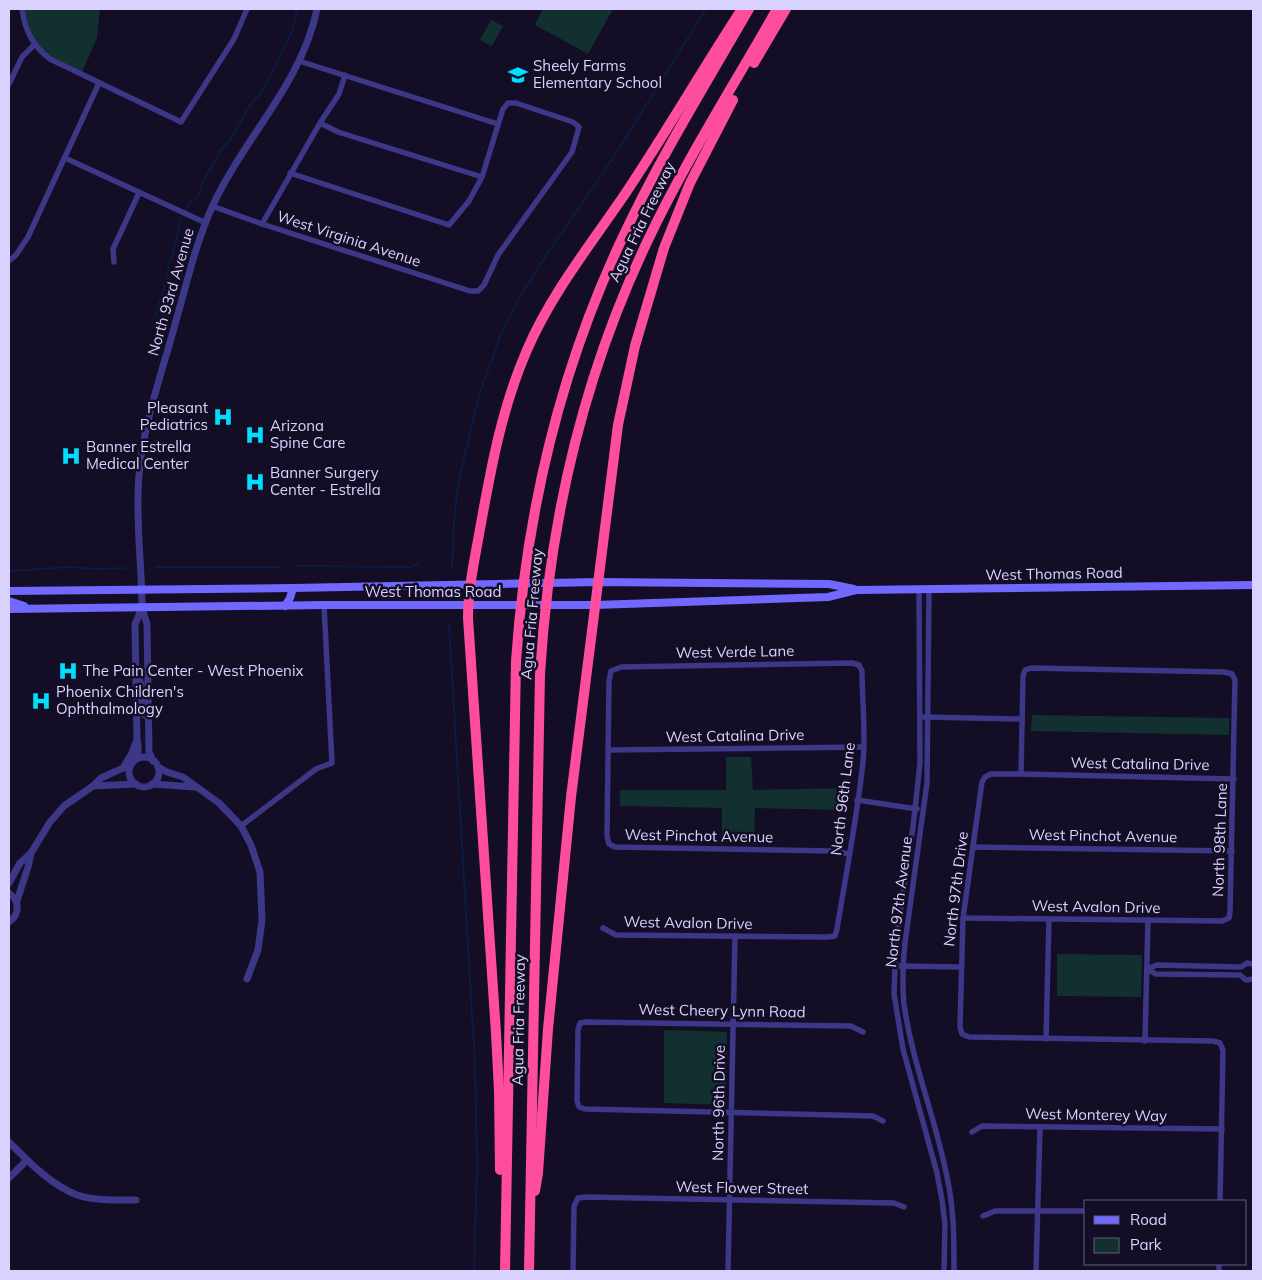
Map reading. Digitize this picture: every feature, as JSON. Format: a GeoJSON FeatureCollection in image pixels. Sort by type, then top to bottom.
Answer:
{"type":"FeatureCollection","features":[{"type":"Feature","properties":{"kind":"highway"},"geometry":{"type":"LineString","coordinates":[[506,1221],[500,1176],[498,1068],[468,605],[470,584],[494,455],[511,392],[527,350],[548,309],[663,136],[742,9]]}},
{"type":"Feature","properties":{"kind":"highway","name":"Agua Fria Freeway"},"geometry":{"type":"LineString","coordinates":[[505,1271],[518,629],[536,504],[553,428],[568,378],[602,283],[646,190],[749,9]]}},
{"type":"Feature","properties":{"kind":"highway","name":"Agua Fria Freeway"},"geometry":{"type":"LineString","coordinates":[[529,1271],[538,732],[543,630],[550,564],[564,484],[582,413],[600,357],[624,294],[648,240],[677,184],[777,9]]}},
{"type":"Feature","properties":{"kind":"highway"},"geometry":{"type":"LineString","coordinates":[[530,1222],[538,1174],[548,1029],[568,833],[595,605],[622,406],[635,346],[655,276],[692,178],[734,98],[786,9]]}},
{"type":"Feature","properties":{"kind":"main road","name":"West Thomas Road"},"geometry":{"type":"LineString","coordinates":[[9,591],[598,582],[829,584],[856,590],[1253,586]]}},
{"type":"Feature","properties":{"kind":"main road"},"geometry":{"type":"LineString","coordinates":[[285,606],[293,588]]}},
{"type":"Feature","properties":{"kind":"main road","name":"West Thomas Road"},"geometry":{"type":"LineString","coordinates":[[9,609],[324,605],[595,605],[828,597],[856,590]]}},
{"type":"Feature","properties":{"kind":"main road"},"geometry":{"type":"LineString","coordinates":[[9,601],[34,608]]}},
{"type":"Feature","properties":{"kind":"street"},"geometry":{"type":"LineString","coordinates":[[22,9],[26,29],[34,45],[50,59],[181,122],[234,39],[247,9]]}},
{"type":"Feature","properties":{"kind":"street","name":"North 93rd Avenue"},"geometry":{"type":"LineString","coordinates":[[155,764],[149,752],[147,624],[142,608],[138,500],[141,458],[149,418],[198,245],[212,206],[299,61],[311,32],[317,9]]}},
{"type":"Feature","properties":{"kind":"street"},"geometry":{"type":"LineString","coordinates":[[9,84],[22,57],[34,45]]}},
{"type":"Feature","properties":{"kind":"street"},"geometry":{"type":"LineString","coordinates":[[290,173],[449,225],[469,201],[482,177],[498,124],[299,61]]}},
{"type":"Feature","properties":{"kind":"street"},"geometry":{"type":"LineString","coordinates":[[262,224],[290,173],[339,94],[345,75]]}},
{"type":"Feature","properties":{"kind":"street"},"geometry":{"type":"LineString","coordinates":[[9,261],[16,255],[28,237],[99,83]]}},
{"type":"Feature","properties":{"kind":"street","name":"West Virginia Avenue"},"geometry":{"type":"LineString","coordinates":[[212,206],[462,289],[478,291],[484,285],[498,255],[572,152],[579,127],[573,122],[516,103],[508,103],[503,109],[498,124]]}},
{"type":"Feature","properties":{"kind":"street"},"geometry":{"type":"LineString","coordinates":[[320,123],[338,132],[482,177]]}},
{"type":"Feature","properties":{"kind":"street"},"geometry":{"type":"LineString","coordinates":[[65,158],[206,223]]}},
{"type":"Feature","properties":{"kind":"street"},"geometry":{"type":"LineString","coordinates":[[114,262],[113,249],[140,193]]}},
{"type":"Feature","properties":{"kind":"street","name":"North 97th Avenue"},"geometry":{"type":"LineString","coordinates":[[919,590],[920,763],[896,939],[894,994],[903,1049],[937,1173],[942,1200],[944,1271]]}},
{"type":"Feature","properties":{"kind":"street","name":"North 97th Avenue"},"geometry":{"type":"LineString","coordinates":[[929,590],[927,783],[909,905],[903,966],[904,1002],[908,1029],[947,1176],[953,1211],[954,1271]]}},
{"type":"Feature","properties":{"kind":"street"},"geometry":{"type":"LineString","coordinates":[[241,826],[316,769],[332,763],[324,605]]}},
{"type":"Feature","properties":{"kind":"street","name":"North 93rd Avenue"},"geometry":{"type":"LineString","coordinates":[[133,762],[138,752],[135,624],[142,608]]}},
{"type":"Feature","properties":{"kind":"street","name":"West Verde Lane"},"geometry":{"type":"LineString","coordinates":[[608,750],[609,681],[611,671],[621,667],[852,663],[859,665]]}},
{"type":"Feature","properties":{"kind":"street","name":"North 96th Lane"},"geometry":{"type":"LineString","coordinates":[[835,936],[863,761],[862,671],[859,665]]}},
{"type":"Feature","properties":{"kind":"street"},"geometry":{"type":"LineString","coordinates":[[135,668],[141,686],[143,714],[149,717]]}},
{"type":"Feature","properties":{"kind":"street","name":"North 98th Lane"},"geometry":{"type":"LineString","coordinates":[[1022,719],[1023,676],[1025,670],[1031,668],[1224,672],[1232,674],[1235,680],[1234,779],[1229,918]]}},
{"type":"Feature","properties":{"kind":"street"},"geometry":{"type":"LineString","coordinates":[[919,717],[1022,719],[1021,774]]}},
{"type":"Feature","properties":{"kind":"street"},"geometry":{"type":"LineString","coordinates":[[123,768],[132,753],[137,739]]}},
{"type":"Feature","properties":{"kind":"street","name":"West Catalina Drive"},"geometry":{"type":"LineString","coordinates":[[608,750],[863,747]]}},
{"type":"Feature","properties":{"kind":"street","name":"West Pinchot Avenue"},"geometry":{"type":"LineString","coordinates":[[608,750],[607,836],[609,844],[615,846],[833,851],[849,854]]}},
{"type":"Feature","properties":{"kind":"street"},"geometry":{"type":"LineString","coordinates":[[9,883],[20,863],[31,853],[55,815],[73,798],[102,778],[144,758],[167,772],[183,777],[219,803],[241,826],[251,844],[257,862],[262,898],[260,941],[256,958],[246,979]]}},
{"type":"Feature","properties":{"kind":"street"},"geometry":{"type":"LineString","coordinates":[[133,762],[129,772],[132,781],[136,784],[144,787],[152,784],[195,787]]}},
{"type":"Feature","properties":{"kind":"street"},"geometry":{"type":"LineString","coordinates":[[152,784],[158,776],[155,764]]}},
{"type":"Feature","properties":{"kind":"street","name":"West Catalina Drive"},"geometry":{"type":"LineString","coordinates":[[985,777],[991,774],[1021,774],[1234,779]]}},
{"type":"Feature","properties":{"kind":"street","name":"North 97th Drive"},"geometry":{"type":"LineString","coordinates":[[985,777],[982,782],[963,918],[960,1027],[962,1034],[969,1037],[1046,1039]]}},
{"type":"Feature","properties":{"kind":"street"},"geometry":{"type":"LineString","coordinates":[[93,786],[136,784]]}},
{"type":"Feature","properties":{"kind":"street"},"geometry":{"type":"LineString","coordinates":[[857,800],[923,811]]}},
{"type":"Feature","properties":{"kind":"street","name":"West Pinchot Avenue"},"geometry":{"type":"LineString","coordinates":[[973,847],[1232,851]]}},
{"type":"Feature","properties":{"kind":"street"},"geometry":{"type":"LineString","coordinates":[[9,922],[16,915],[17,901],[31,853]]}},
{"type":"Feature","properties":{"kind":"street"},"geometry":{"type":"LineString","coordinates":[[9,893],[17,901]]}},
{"type":"Feature","properties":{"kind":"street","name":"West Avalon Drive"},"geometry":{"type":"LineString","coordinates":[[963,918],[1222,921],[1229,918]]}},
{"type":"Feature","properties":{"kind":"street"},"geometry":{"type":"LineString","coordinates":[[1049,919],[1046,1039],[1213,1041],[1220,1043],[1223,1050],[1220,1200]]}},
{"type":"Feature","properties":{"kind":"street"},"geometry":{"type":"LineString","coordinates":[[1145,1040],[1148,920]]}},
{"type":"Feature","properties":{"kind":"street","name":"West Avalon Drive"},"geometry":{"type":"LineString","coordinates":[[603,928],[616,935],[835,936]]}},
{"type":"Feature","properties":{"kind":"street","name":"North 96th Drive"},"geometry":{"type":"LineString","coordinates":[[728,1271],[735,936]]}},
{"type":"Feature","properties":{"kind":"street"},"geometry":{"type":"LineString","coordinates":[[1147,969],[1156,965],[1240,967],[1247,963],[1253,964]]}},
{"type":"Feature","properties":{"kind":"street"},"geometry":{"type":"LineString","coordinates":[[895,966],[961,967]]}},
{"type":"Feature","properties":{"kind":"street"},"geometry":{"type":"LineString","coordinates":[[1240,967],[1240,975]]}},
{"type":"Feature","properties":{"kind":"street"},"geometry":{"type":"LineString","coordinates":[[1147,969],[1156,974],[1240,975],[1246,980],[1253,979]]}},
{"type":"Feature","properties":{"kind":"street","name":"West Cheery Lynn Road"},"geometry":{"type":"LineString","coordinates":[[731,1113],[579,1108],[577,1101],[578,1030],[580,1023],[851,1026],[863,1032]]}},
{"type":"Feature","properties":{"kind":"street"},"geometry":{"type":"LineString","coordinates":[[731,1113],[873,1116],[883,1121]]}},
{"type":"Feature","properties":{"kind":"street","name":"West Monterey Way"},"geometry":{"type":"LineString","coordinates":[[972,1132],[982,1126],[1222,1129]]}},
{"type":"Feature","properties":{"kind":"street"},"geometry":{"type":"LineString","coordinates":[[1036,1271],[1040,1127]]}},
{"type":"Feature","properties":{"kind":"street"},"geometry":{"type":"LineString","coordinates":[[9,1142],[54,1182],[77,1195],[103,1200],[136,1200]]}},
{"type":"Feature","properties":{"kind":"street"},"geometry":{"type":"LineString","coordinates":[[9,1178],[27,1160]]}},
{"type":"Feature","properties":{"kind":"street","name":"West Flower Street"},"geometry":{"type":"LineString","coordinates":[[573,1271],[574,1206],[578,1198],[894,1203],[904,1208]]}},
{"type":"Feature","properties":{"kind":"street"},"geometry":{"type":"LineString","coordinates":[[983,1216],[995,1210],[1084,1212]]}},
{"type":"Feature","properties":{"kind":"green space"},"geometry":{"type":"Polygon","coordinates":[[[22,9],[100,9],[97,38],[81,75],[57,63],[34,45],[22,9]]]}},
{"type":"Feature","properties":{"kind":"green space"},"geometry":{"type":"Polygon","coordinates":[[[543,9],[613,9],[588,54],[535,25],[543,9]]]}},
{"type":"Feature","properties":{"kind":"green space"},"geometry":{"type":"Polygon","coordinates":[[[491,20],[503,26],[492,46],[480,40],[491,20]]]}},
{"type":"Feature","properties":{"kind":"green space"},"geometry":{"type":"Polygon","coordinates":[[[1032,715],[1229,718],[1229,735],[1031,731],[1032,715]]]}},
{"type":"Feature","properties":{"kind":"green space"},"geometry":{"type":"Polygon","coordinates":[[[726,757],[751,757],[753,790],[851,788],[847,810],[755,808],[754,843],[722,842],[722,808],[620,806],[620,790],[726,790],[726,757]]]}},
{"type":"Feature","properties":{"kind":"green space"},"geometry":{"type":"Polygon","coordinates":[[[1057,954],[1142,955],[1141,997],[1057,996],[1057,954]]]}},
{"type":"Feature","properties":{"kind":"green space"},"geometry":{"type":"Polygon","coordinates":[[[664,1030],[727,1032],[726,1105],[664,1103],[664,1030]]]}},
{"type":"Feature","properties":{"kind":"waterway"},"geometry":{"type":"LineString","coordinates":[[155,317],[167,279],[181,218],[190,203],[197,197],[207,174],[221,150],[231,139],[247,110],[260,94],[274,69],[292,31],[297,9]]}},
{"type":"Feature","properties":{"kind":"waterway"},"geometry":{"type":"LineString","coordinates":[[452,568],[454,519],[459,479],[480,392],[503,329],[539,266],[615,155],[706,9]]}},
{"type":"Feature","properties":{"kind":"waterway"},"geometry":{"type":"LineString","coordinates":[[298,566],[411,567],[420,562]]}},
{"type":"Feature","properties":{"kind":"waterway"},"geometry":{"type":"LineString","coordinates":[[9,571],[70,567],[95,569],[125,568]]}},
{"type":"Feature","properties":{"kind":"waterway"},"geometry":{"type":"LineString","coordinates":[[155,567],[280,567]]}},
{"type":"Feature","properties":{"kind":"waterway"},"geometry":{"type":"LineString","coordinates":[[449,625],[475,1064],[477,1165],[474,1271]]}},
{"type":"Feature","properties":{"kind":"place","name":"Sheely Farms Elementary School"},"geometry":{"type":"Point","coordinates":[518,75]}},
{"type":"Feature","properties":{"kind":"place","name":"Pleasant Pediatrics"},"geometry":{"type":"Point","coordinates":[223,417]}},
{"type":"Feature","properties":{"kind":"place","name":"Arizona Spine Care"},"geometry":{"type":"Point","coordinates":[255,435]}},
{"type":"Feature","properties":{"kind":"place","name":"Banner Estrella Medical Center"},"geometry":{"type":"Point","coordinates":[71,456]}},
{"type":"Feature","properties":{"kind":"place","name":"Banner Surgery Center - Estrella"},"geometry":{"type":"Point","coordinates":[255,482]}},
{"type":"Feature","properties":{"kind":"place","name":"The Pain Center - West Phoenix"},"geometry":{"type":"Point","coordinates":[68,671]}},
{"type":"Feature","properties":{"kind":"place","name":"Phoenix Children's Ophthalmology"},"geometry":{"type":"Point","coordinates":[41,701]}}]}
